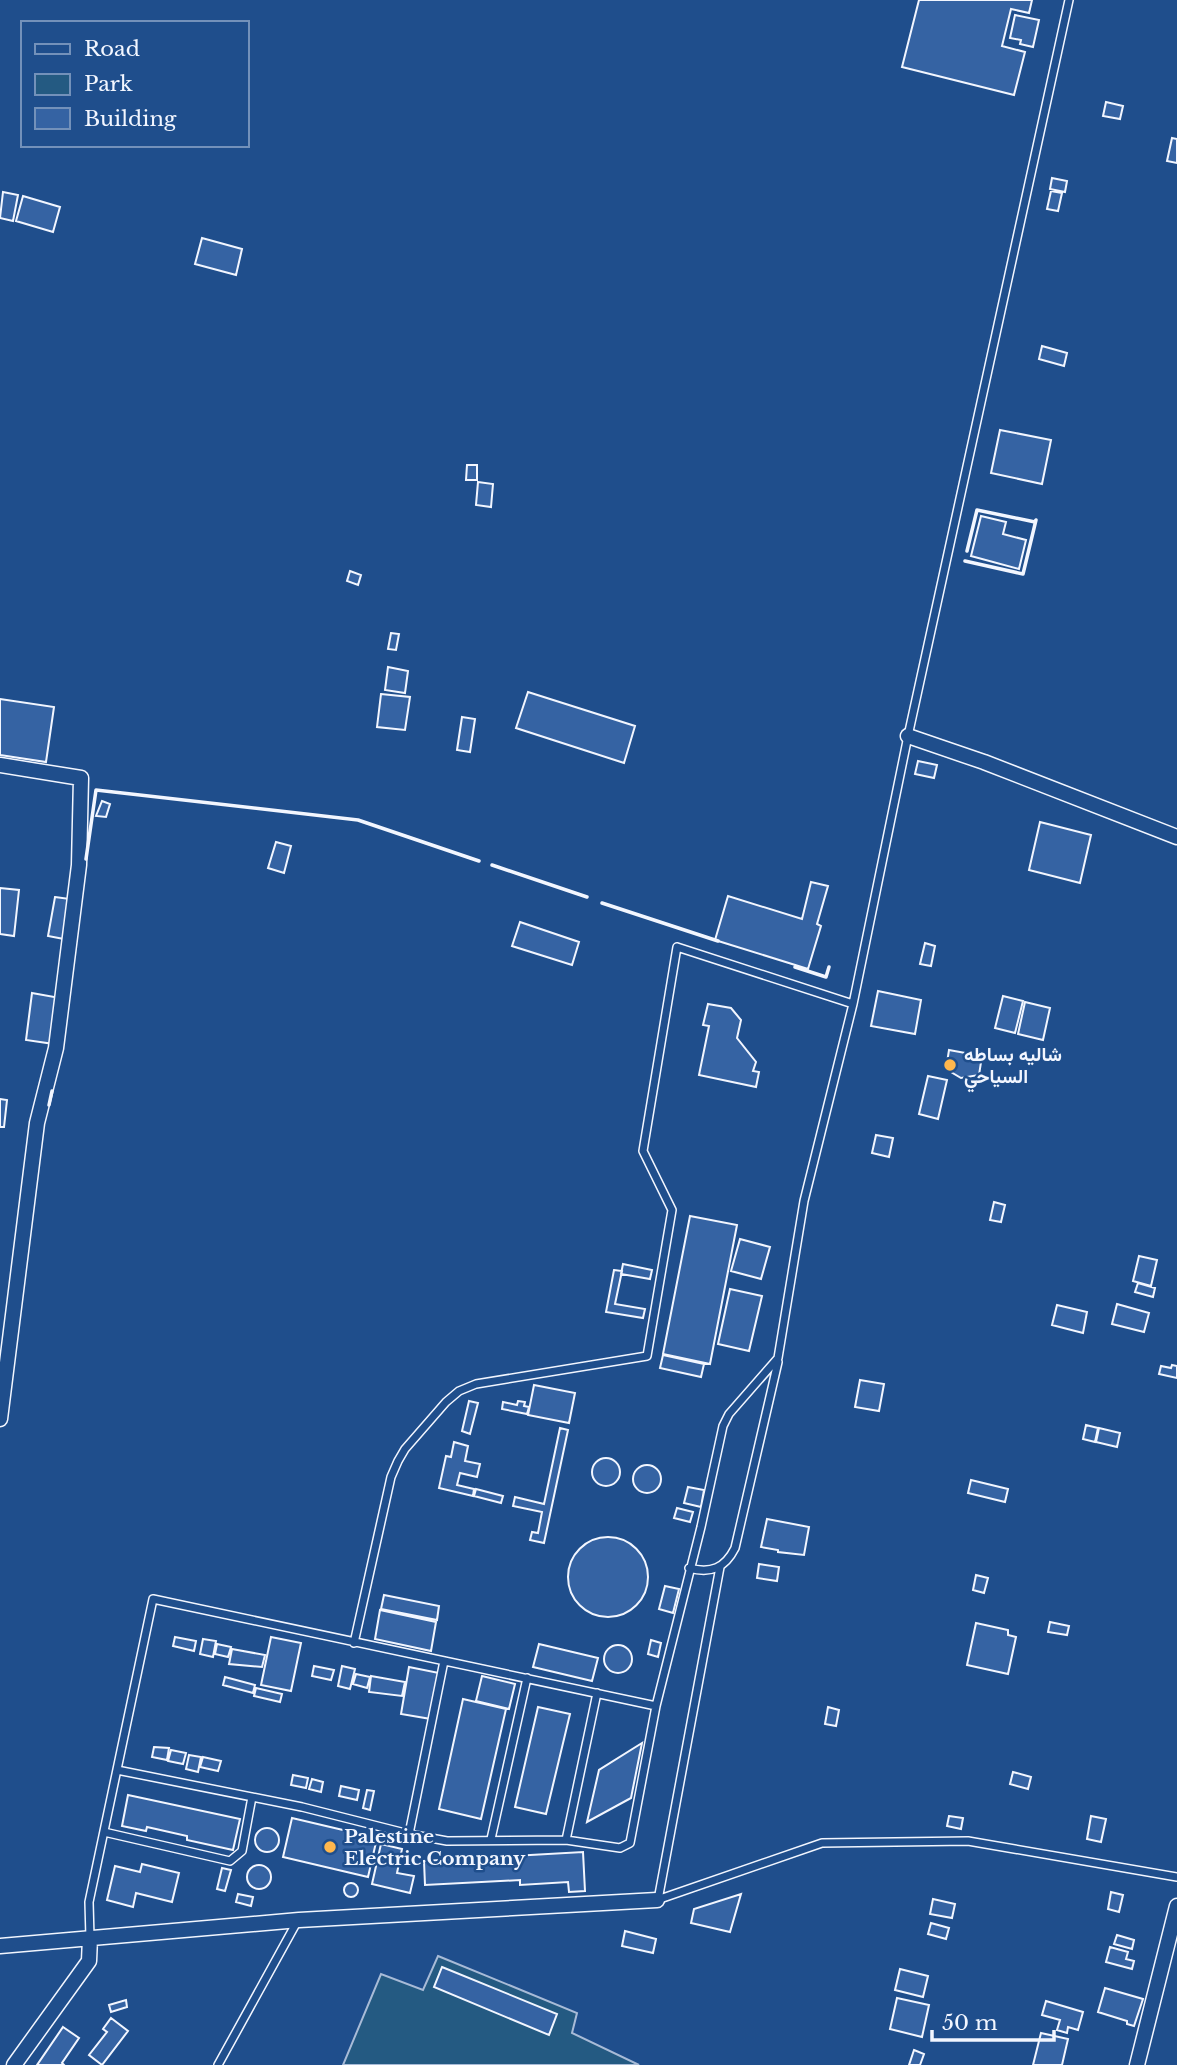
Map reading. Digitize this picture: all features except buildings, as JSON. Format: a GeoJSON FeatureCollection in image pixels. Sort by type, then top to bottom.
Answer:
{"type":"FeatureCollection","features":[{"type":"Feature","properties":{"kind":"street"},"geometry":{"type":"LineString","coordinates":[[908,736],[984,762],[1177,837]]}},
{"type":"Feature","properties":{"kind":"street"},"geometry":{"type":"LineString","coordinates":[[0,765],[81,778],[79,865],[56,1048],[37,1123],[0,1419]]}},
{"type":"Feature","properties":{"kind":"street"},"geometry":{"type":"LineString","coordinates":[[0,1946],[299,1920],[657,1900]]}},
{"type":"Feature","properties":{"kind":"street"},"geometry":{"type":"LineString","coordinates":[[1137,2065],[1177,1906]]}},
{"type":"Feature","properties":{"kind":"street"},"geometry":{"type":"LineString","coordinates":[[14,2065],[89,1961],[90,1938]]}},
{"type":"Feature","properties":{"kind":"lane"},"geometry":{"type":"LineString","coordinates":[[689,1568],[706,1571],[720,1567],[729,1561],[735,1548],[778,1358],[804,1201],[853,1004],[908,736],[1069,0]]}},
{"type":"Feature","properties":{"kind":"lane"},"geometry":{"type":"LineString","coordinates":[[354,1643],[391,1477],[405,1448],[446,1402],[458,1391],[476,1384],[647,1356],[672,1210],[643,1150],[677,947],[853,1004]]}},
{"type":"Feature","properties":{"kind":"lane"},"geometry":{"type":"LineString","coordinates":[[117,1770],[302,1807],[447,1841],[566,1840],[620,1848],[630,1843],[656,1706],[723,1426],[729,1414],[778,1358]]}},
{"type":"Feature","properties":{"kind":"lane"},"geometry":{"type":"LineString","coordinates":[[720,1567],[657,1900],[822,1843],[968,1841],[1177,1877]]}},
{"type":"Feature","properties":{"kind":"lane"},"geometry":{"type":"LineString","coordinates":[[90,1938],[89,1902],[153,1599],[656,1706]]}},
{"type":"Feature","properties":{"kind":"lane"},"geometry":{"type":"LineString","coordinates":[[409,1834],[444,1661]]}},
{"type":"Feature","properties":{"kind":"lane"},"geometry":{"type":"LineString","coordinates":[[491,1839],[527,1678]]}},
{"type":"Feature","properties":{"kind":"lane"},"geometry":{"type":"LineString","coordinates":[[566,1840],[597,1693]]}},
{"type":"Feature","properties":{"kind":"lane"},"geometry":{"type":"LineString","coordinates":[[104,1832],[230,1861],[242,1851],[252,1797]]}},
{"type":"Feature","properties":{"kind":"lane"},"geometry":{"type":"LineString","coordinates":[[218,2065],[299,1920]]}},
{"type":"Feature","properties":{"kind":"green space"},"geometry":{"type":"Polygon","coordinates":[[[438,1956],[577,2013],[572,2033],[639,2065],[343,2065],[381,1974],[423,1990],[438,1956]]]}},
{"type":"Feature","properties":{"kind":"wall"},"geometry":{"type":"LineString","coordinates":[[965,561],[1023,574],[1036,520],[1035,522],[977,510],[967,551]]}},
{"type":"Feature","properties":{"kind":"wall"},"geometry":{"type":"LineString","coordinates":[[86,859],[96,790],[358,820],[479,861]]}},
{"type":"Feature","properties":{"kind":"wall"},"geometry":{"type":"LineString","coordinates":[[492,865],[587,897]]}},
{"type":"Feature","properties":{"kind":"wall"},"geometry":{"type":"LineString","coordinates":[[602,903],[718,941]]}},
{"type":"Feature","properties":{"kind":"wall"},"geometry":{"type":"LineString","coordinates":[[795,967],[826,977],[829,967]]}},
{"type":"Feature","properties":{"kind":"wall"},"geometry":{"type":"LineString","coordinates":[[49,1105],[52,1091]]}},
{"type":"Feature","properties":{"kind":"place","name":"شاليه بساطه السياحي"},"geometry":{"type":"Point","coordinates":[950,1065]}},
{"type":"Feature","properties":{"kind":"place","name":"Palestine Electric Company"},"geometry":{"type":"Point","coordinates":[330,1847]}}]}
